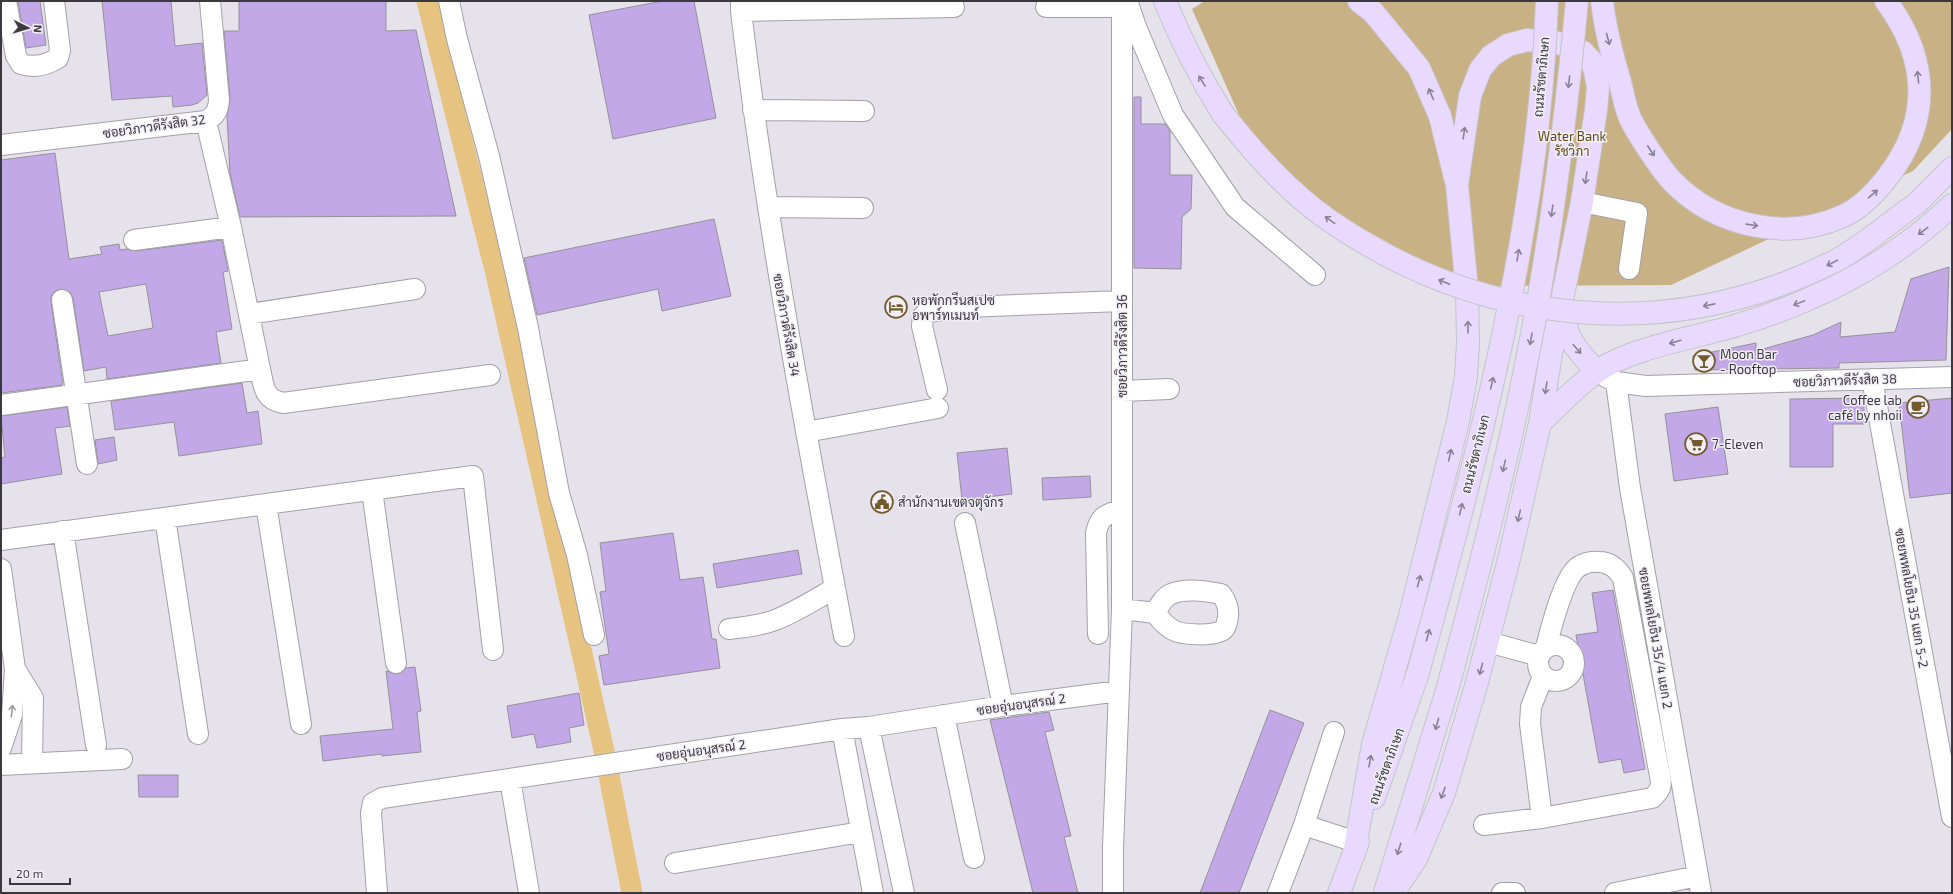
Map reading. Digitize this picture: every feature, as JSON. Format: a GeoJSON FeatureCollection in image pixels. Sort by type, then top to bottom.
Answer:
{"type":"FeatureCollection","features":[{"type":"Feature","properties":{"kind":"main road"},"geometry":{"type":"LineString","coordinates":[[1165,1],[1181,42],[1199,77],[1223,114],[1258,158],[1289,187],[1329,220],[1370,246],[1413,269],[1450,285],[1494,299],[1542,308],[1608,314],[1636,314],[1684,310],[1732,300],[1787,282],[1833,263],[1865,242],[1917,203],[1952,168]]}},
{"type":"Feature","properties":{"kind":"main road"},"geometry":{"type":"LineString","coordinates":[[1355,848],[1373,744],[1441,498],[1458,421],[1466,377],[1468,290],[1457,185],[1440,116],[1419,68],[1373,12],[1359,1]]}},
{"type":"Feature","properties":{"kind":"main road","name":"ถนนรัชดาภิเษก"},"geometry":{"type":"LineString","coordinates":[[1339,893],[1418,672],[1475,454],[1514,280],[1528,195],[1541,96],[1546,1]]}},
{"type":"Feature","properties":{"kind":"main road","name":"ถนนรัชดาภิเษก"},"geometry":{"type":"LineString","coordinates":[[1385,893],[1448,687],[1490,528],[1530,349],[1567,101],[1577,1]]}},
{"type":"Feature","properties":{"kind":"main road"},"geometry":{"type":"LineString","coordinates":[[1602,1],[1604,25],[1630,118],[1672,182],[1699,203],[1724,217],[1742,224],[1790,229],[1823,224],[1850,212],[1878,189],[1895,168],[1909,144],[1918,118],[1919,89],[1916,58],[1909,38],[1886,1]]}},
{"type":"Feature","properties":{"kind":"main road"},"geometry":{"type":"LineString","coordinates":[[1393,893],[1416,859],[1444,793],[1488,642],[1510,555],[1540,423],[1551,354],[1582,202],[1598,87],[1592,62],[1583,52],[1558,43],[1527,40],[1508,45],[1491,56],[1484,65],[1470,96],[1457,185]]}},
{"type":"Feature","properties":{"kind":"main road"},"geometry":{"type":"LineString","coordinates":[[1540,423],[1597,372],[1630,355],[1733,326],[1800,303],[1854,278],[1895,252],[1933,223],[1952,205]]}},
{"type":"Feature","properties":{"kind":"main road"},"geometry":{"type":"LineString","coordinates":[[1562,300],[1566,333],[1573,346],[1597,372]]}},
{"type":"Feature","properties":{"kind":"street"},"geometry":{"type":"LineString","coordinates":[[6,1],[16,56],[21,64],[28,66],[48,64],[58,58],[60,50],[54,1]]}},
{"type":"Feature","properties":{"kind":"street","name":"ซอยวิภาวดีรังสิต 32"},"geometry":{"type":"LineString","coordinates":[[1,145],[206,121],[215,116],[218,110],[219,100],[210,1]]}},
{"type":"Feature","properties":{"kind":"street"},"geometry":{"type":"LineString","coordinates":[[449,1],[457,39],[489,156],[523,304],[543,402],[559,493],[577,555],[594,634]]}},
{"type":"Feature","properties":{"kind":"street"},"geometry":{"type":"LineString","coordinates":[[1046,7],[1124,3],[1136,27],[1173,115],[1235,207],[1315,275]]}},
{"type":"Feature","properties":{"kind":"street","name":"ซอยวิภาวดีรังสิต 36"},"geometry":{"type":"LineString","coordinates":[[1112,893],[1122,609],[1124,3]]}},
{"type":"Feature","properties":{"kind":"street"},"geometry":{"type":"LineString","coordinates":[[741,6],[954,7]]}},
{"type":"Feature","properties":{"kind":"street","name":"ซอยวิภาวดีรังสิต 34"},"geometry":{"type":"LineString","coordinates":[[741,6],[753,110],[768,207],[806,432],[844,636]]}},
{"type":"Feature","properties":{"kind":"street"},"geometry":{"type":"LineString","coordinates":[[753,110],[864,111]]}},
{"type":"Feature","properties":{"kind":"street"},"geometry":{"type":"LineString","coordinates":[[206,121],[231,227],[260,369],[267,395],[275,401],[284,403],[490,375]]}},
{"type":"Feature","properties":{"kind":"street"},"geometry":{"type":"LineString","coordinates":[[1582,202],[1637,213],[1629,269]]}},
{"type":"Feature","properties":{"kind":"street"},"geometry":{"type":"LineString","coordinates":[[768,207],[863,208]]}},
{"type":"Feature","properties":{"kind":"street"},"geometry":{"type":"LineString","coordinates":[[134,240],[231,227]]}},
{"type":"Feature","properties":{"kind":"street"},"geometry":{"type":"LineString","coordinates":[[249,314],[415,289]]}},
{"type":"Feature","properties":{"kind":"street"},"geometry":{"type":"LineString","coordinates":[[62,300],[87,464]]}},
{"type":"Feature","properties":{"kind":"street"},"geometry":{"type":"LineString","coordinates":[[806,432],[937,399],[922,326],[923,316],[928,312],[964,307],[1122,301]]}},
{"type":"Feature","properties":{"kind":"street"},"geometry":{"type":"LineString","coordinates":[[1,405],[77,393],[260,369]]}},
{"type":"Feature","properties":{"kind":"street","name":"ซอยวิภาวดีรังสิต 38"},"geometry":{"type":"LineString","coordinates":[[1597,372],[1616,382],[1646,386],[1952,378]]}},
{"type":"Feature","properties":{"kind":"street","name":"ซอยพหลโยธิน 35 แยก 5-2"},"geometry":{"type":"LineString","coordinates":[[1872,379],[1952,817]]}},
{"type":"Feature","properties":{"kind":"street","name":"ซอยพหลโยธิน 35/4 แยก 2"},"geometry":{"type":"LineString","coordinates":[[1616,382],[1630,488],[1699,884]]}},
{"type":"Feature","properties":{"kind":"street"},"geometry":{"type":"LineString","coordinates":[[1122,391],[1169,389]]}},
{"type":"Feature","properties":{"kind":"street"},"geometry":{"type":"LineString","coordinates":[[1,540],[474,476],[492,650]]}},
{"type":"Feature","properties":{"kind":"street"},"geometry":{"type":"LineString","coordinates":[[372,490],[396,663]]}},
{"type":"Feature","properties":{"kind":"street"},"geometry":{"type":"LineString","coordinates":[[266,504],[301,724]]}},
{"type":"Feature","properties":{"kind":"street"},"geometry":{"type":"LineString","coordinates":[[1098,634],[1096,533],[1098,522],[1103,517],[1122,509]]}},
{"type":"Feature","properties":{"kind":"street"},"geometry":{"type":"LineString","coordinates":[[165,518],[198,734]]}},
{"type":"Feature","properties":{"kind":"street"},"geometry":{"type":"LineString","coordinates":[[965,523],[1003,706]]}},
{"type":"Feature","properties":{"kind":"street"},"geometry":{"type":"LineString","coordinates":[[63,531],[96,745]]}},
{"type":"Feature","properties":{"kind":"street"},"geometry":{"type":"LineString","coordinates":[[1484,825],[1542,818],[1652,798],[1660,791],[1662,785],[1623,578],[1616,568],[1606,563],[1590,562],[1577,567],[1573,572],[1562,596],[1543,651],[1538,667],[1544,676],[1550,680],[1560,680],[1570,674],[1574,664],[1572,654],[1567,648],[1557,644],[1543,651],[1488,642]]}},
{"type":"Feature","properties":{"kind":"street"},"geometry":{"type":"LineString","coordinates":[[1,569],[15,669],[12,715],[1,748]]}},
{"type":"Feature","properties":{"kind":"street"},"geometry":{"type":"LineString","coordinates":[[729,629],[756,626],[774,621],[788,615],[835,588]]}},
{"type":"Feature","properties":{"kind":"street"},"geometry":{"type":"LineString","coordinates":[[1122,609],[1155,613]]}},
{"type":"Feature","properties":{"kind":"street"},"geometry":{"type":"LineString","coordinates":[[15,669],[33,698],[32,763]]}},
{"type":"Feature","properties":{"kind":"street"},"geometry":{"type":"LineString","coordinates":[[1542,818],[1530,724],[1531,707],[1544,676]]}},
{"type":"Feature","properties":{"kind":"street","name":"ซอยอุ่นอนุสรณ์ 2"},"geometry":{"type":"LineString","coordinates":[[377,893],[371,813],[373,804],[378,800],[842,729],[869,727],[1003,706],[1119,691]]}},
{"type":"Feature","properties":{"kind":"street"},"geometry":{"type":"LineString","coordinates":[[944,715],[974,858]]}},
{"type":"Feature","properties":{"kind":"street"},"geometry":{"type":"LineString","coordinates":[[869,727],[904,893]]}},
{"type":"Feature","properties":{"kind":"street"},"geometry":{"type":"LineString","coordinates":[[842,729],[873,893]]}},
{"type":"Feature","properties":{"kind":"street"},"geometry":{"type":"LineString","coordinates":[[1278,893],[1304,824],[1334,732]]}},
{"type":"Feature","properties":{"kind":"street"},"geometry":{"type":"LineString","coordinates":[[1,765],[122,759]]}},
{"type":"Feature","properties":{"kind":"street"},"geometry":{"type":"LineString","coordinates":[[510,779],[529,893]]}},
{"type":"Feature","properties":{"kind":"street"},"geometry":{"type":"LineString","coordinates":[[1304,824],[1355,848]]}},
{"type":"Feature","properties":{"kind":"street"},"geometry":{"type":"LineString","coordinates":[[675,863],[861,832]]}},
{"type":"Feature","properties":{"kind":"street"},"geometry":{"type":"LineString","coordinates":[[1615,893],[1699,884]]}},
{"type":"Feature","properties":{"kind":"street"},"geometry":{"type":"LineString","coordinates":[[1502,893],[1515,893]]}},
{"type":"Feature","properties":{"kind":"green space","name":"Water Bank รัชวิภา"},"geometry":{"type":"Polygon","coordinates":[[[1205,1],[1952,1],[1952,129],[1913,171],[1671,285],[1492,286],[1432,267],[1312,200],[1248,135],[1192,9],[1205,1]]]}},
{"type":"Feature","properties":{"kind":"building"},"geometry":{"type":"Polygon","coordinates":[[[18,1],[40,1],[46,45],[26,48],[18,1]]]}},
{"type":"Feature","properties":{"kind":"building"},"geometry":{"type":"Polygon","coordinates":[[[102,1],[171,1],[175,46],[202,43],[207,95],[198,103],[173,107],[172,96],[112,100],[102,1]]]}},
{"type":"Feature","properties":{"kind":"building"},"geometry":{"type":"Polygon","coordinates":[[[239,1],[386,1],[386,31],[416,30],[456,216],[240,217],[230,173],[227,116],[230,99],[224,31],[239,31],[239,1]]]}},
{"type":"Feature","properties":{"kind":"building"},"geometry":{"type":"Polygon","coordinates":[[[663,1],[694,1],[716,118],[613,139],[589,15],[663,1]]]}},
{"type":"Feature","properties":{"kind":"building"},"geometry":{"type":"Polygon","coordinates":[[[1134,97],[1141,97],[1141,124],[1165,124],[1170,131],[1170,175],[1192,175],[1191,209],[1182,217],[1181,269],[1134,268],[1134,97]]]}},
{"type":"Feature","properties":{"kind":"building"},"geometry":{"type":"Polygon","coordinates":[[[55,153],[69,259],[102,254],[100,247],[119,244],[120,250],[127,249],[136,251],[222,240],[228,271],[223,272],[232,329],[216,332],[221,363],[107,379],[106,367],[84,371],[73,298],[71,293],[61,289],[55,291],[51,296],[51,302],[63,385],[1,393],[1,160],[55,153]],[[146,284],[99,292],[108,336],[153,328],[146,284]]]}},
{"type":"Feature","properties":{"kind":"building"},"geometry":{"type":"Polygon","coordinates":[[[714,219],[731,296],[662,311],[658,289],[537,315],[524,258],[714,219]]]}},
{"type":"Feature","properties":{"kind":"building"},"geometry":{"type":"Polygon","coordinates":[[[1949,267],[1946,360],[1839,363],[1839,368],[1695,370],[1693,356],[1756,343],[1756,351],[1813,335],[1841,322],[1840,337],[1895,332],[1911,279],[1949,267]]]}},
{"type":"Feature","properties":{"kind":"building"},"geometry":{"type":"Polygon","coordinates":[[[242,383],[247,413],[258,411],[262,444],[179,456],[174,422],[115,430],[111,401],[242,383]]]}},
{"type":"Feature","properties":{"kind":"building"},"geometry":{"type":"Polygon","coordinates":[[[1864,398],[1864,424],[1833,424],[1833,467],[1790,467],[1790,399],[1864,398]]]}},
{"type":"Feature","properties":{"kind":"building"},"geometry":{"type":"Polygon","coordinates":[[[1952,398],[1952,493],[1910,498],[1899,403],[1952,398]]]}},
{"type":"Feature","properties":{"kind":"building"},"geometry":{"type":"Polygon","coordinates":[[[67,407],[70,426],[55,428],[62,474],[1,484],[1,458],[5,457],[1,416],[67,407]]]}},
{"type":"Feature","properties":{"kind":"building","name":"7-Eleven"},"geometry":{"type":"Polygon","coordinates":[[[1718,407],[1728,474],[1674,481],[1665,414],[1718,407]]]}},
{"type":"Feature","properties":{"kind":"building"},"geometry":{"type":"Polygon","coordinates":[[[114,437],[117,460],[98,464],[95,440],[114,437]]]}},
{"type":"Feature","properties":{"kind":"building"},"geometry":{"type":"Polygon","coordinates":[[[1007,448],[1012,494],[962,500],[957,453],[1007,448]]]}},
{"type":"Feature","properties":{"kind":"building"},"geometry":{"type":"Polygon","coordinates":[[[1090,476],[1091,497],[1043,500],[1042,478],[1090,476]]]}},
{"type":"Feature","properties":{"kind":"building"},"geometry":{"type":"Polygon","coordinates":[[[673,533],[680,580],[703,577],[712,639],[716,639],[720,668],[604,685],[599,656],[609,654],[600,592],[606,591],[600,543],[673,533]]]}},
{"type":"Feature","properties":{"kind":"building"},"geometry":{"type":"Polygon","coordinates":[[[798,550],[802,574],[717,588],[713,564],[798,550]]]}},
{"type":"Feature","properties":{"kind":"building"},"geometry":{"type":"Polygon","coordinates":[[[1613,590],[1645,769],[1624,773],[1621,759],[1599,763],[1576,635],[1598,632],[1592,593],[1613,590]]]}},
{"type":"Feature","properties":{"kind":"building"},"geometry":{"type":"Polygon","coordinates":[[[415,667],[421,711],[417,712],[421,752],[382,756],[382,754],[323,761],[320,736],[393,729],[386,671],[398,674],[406,668],[415,667]]]}},
{"type":"Feature","properties":{"kind":"building"},"geometry":{"type":"Polygon","coordinates":[[[579,693],[584,725],[569,728],[571,742],[537,748],[534,734],[512,738],[507,706],[579,693]]]}},
{"type":"Feature","properties":{"kind":"building"},"geometry":{"type":"Polygon","coordinates":[[[1270,710],[1304,723],[1239,893],[1200,893],[1270,710]]]}},
{"type":"Feature","properties":{"kind":"building"},"geometry":{"type":"Polygon","coordinates":[[[1049,712],[1054,730],[1045,732],[1071,836],[1064,837],[1078,893],[1033,893],[990,720],[1049,712]]]}},
{"type":"Feature","properties":{"kind":"building"},"geometry":{"type":"Polygon","coordinates":[[[138,775],[178,775],[178,797],[139,797],[138,775]]]}},
{"type":"Feature","properties":{"kind":"waterway"},"geometry":{"type":"LineString","coordinates":[[427,1],[496,274],[605,755],[632,893]]}},
{"type":"Feature","properties":{"kind":"place","name":"หอพักกรีนสเปซ อพาร์ทเมนท์"},"geometry":{"type":"Point","coordinates":[896,307]}},
{"type":"Feature","properties":{"kind":"place","name":"Moon Bar - Rooftop"},"geometry":{"type":"Point","coordinates":[1704,361]}},
{"type":"Feature","properties":{"kind":"place","name":"Coffee lab café by nhoii"},"geometry":{"type":"Point","coordinates":[1918,407]}},
{"type":"Feature","properties":{"kind":"place","name":"7-Eleven"},"geometry":{"type":"Point","coordinates":[1696,444]}},
{"type":"Feature","properties":{"kind":"place","name":"สำนักงานเขตจตุจักร"},"geometry":{"type":"Point","coordinates":[882,502]}}]}
